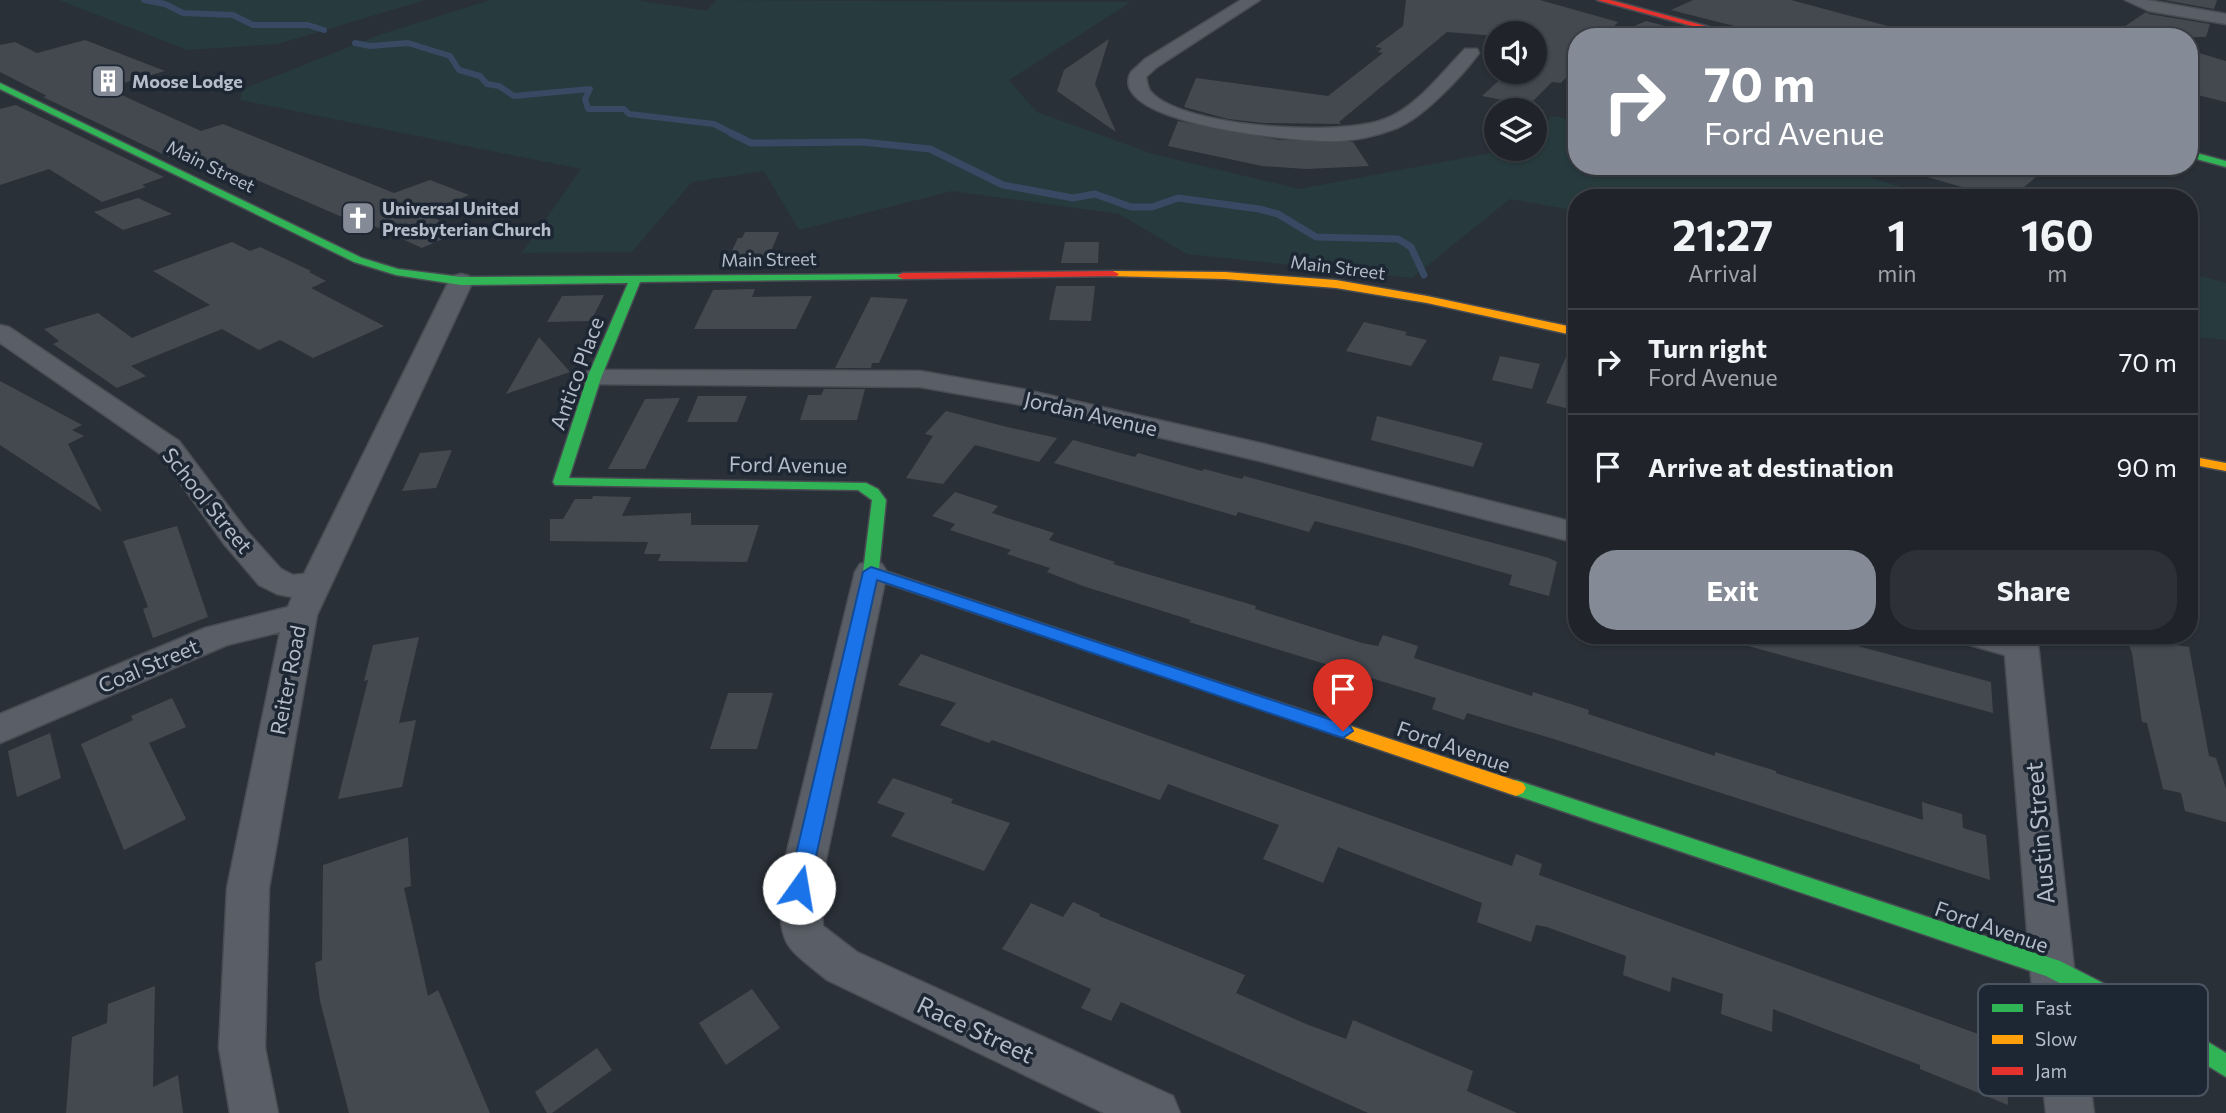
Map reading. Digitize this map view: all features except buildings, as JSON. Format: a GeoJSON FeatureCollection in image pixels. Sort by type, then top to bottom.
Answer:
{"type":"FeatureCollection","features":[{"type":"Feature","properties":{"kind":"street"},"geometry":{"type":"LineString","coordinates":[[1252,0],[1151,63],[1138,76],[1144,95],[1155,103],[1180,112],[1257,131],[1301,136],[1373,131],[1400,120],[1471,53]]}},
{"type":"Feature","properties":{"kind":"street"},"geometry":{"type":"LineString","coordinates":[[1601,0],[1708,28]]}},
{"type":"Feature","properties":{"kind":"street"},"geometry":{"type":"LineString","coordinates":[[2133,0],[2149,6],[2226,19]]}},
{"type":"Feature","properties":{"kind":"street","name":"Main Street"},"geometry":{"type":"LineString","coordinates":[[0,86],[386,272],[461,281],[1214,273],[1350,286],[1568,330]]}},
{"type":"Feature","properties":{"kind":"street"},"geometry":{"type":"LineString","coordinates":[[2198,156],[2226,164]]}},
{"type":"Feature","properties":{"kind":"street","name":"Antico Place"},"geometry":{"type":"LineString","coordinates":[[560,482],[594,378],[635,279]]}},
{"type":"Feature","properties":{"kind":"street","name":"Reiter Road"},"geometry":{"type":"LineString","coordinates":[[254,1113],[242,1048],[248,888],[306,600],[461,281]]}},
{"type":"Feature","properties":{"kind":"street","name":"School Street"},"geometry":{"type":"LineString","coordinates":[[0,332],[169,447],[235,537],[270,577],[288,586],[306,600]]}},
{"type":"Feature","properties":{"kind":"street","name":"Jordan Avenue"},"geometry":{"type":"LineString","coordinates":[[594,378],[920,379],[1023,397],[1264,453],[1568,531]]}},
{"type":"Feature","properties":{"kind":"street"},"geometry":{"type":"LineString","coordinates":[[2198,462],[2226,467]]}},
{"type":"Feature","properties":{"kind":"street","name":"Ford Avenue"},"geometry":{"type":"LineString","coordinates":[[560,482],[861,486],[873,492],[879,500],[871,572],[2052,968],[2083,984]]}},
{"type":"Feature","properties":{"kind":"street","name":"Race Street"},"geometry":{"type":"LineString","coordinates":[[871,572],[799,888],[803,935],[842,965],[1156,1113]]}},
{"type":"Feature","properties":{"kind":"street","name":"Coal Street"},"geometry":{"type":"LineString","coordinates":[[0,729],[306,600]]}},
{"type":"Feature","properties":{"kind":"street","name":"Austin Street"},"geometry":{"type":"LineString","coordinates":[[2021,644],[2054,984]]}},
{"type":"Feature","properties":{"kind":"street","name":"Ford Avenue"},"geometry":{"type":"LineString","coordinates":[[2208,1055],[2226,1066]]}},
{"type":"Feature","properties":{"kind":"green space"},"geometry":{"type":"Polygon","coordinates":[[[59,0],[425,0],[278,44],[187,50],[59,0]]]}},
{"type":"Feature","properties":{"kind":"green space"},"geometry":{"type":"Polygon","coordinates":[[[490,0],[636,0],[707,11],[716,0],[1131,2],[1009,80],[1037,112],[1153,154],[1299,189],[1484,154],[1484,161],[1547,161],[1547,121],[1552,116],[1568,119],[1568,175],[1862,175],[1908,189],[1568,189],[1568,209],[1510,199],[1412,278],[1187,254],[1119,214],[952,191],[799,230],[764,171],[692,182],[632,252],[522,253],[581,169],[240,100],[243,89],[379,35],[490,0]]]}},
{"type":"Feature","properties":{"kind":"green space"},"geometry":{"type":"Polygon","coordinates":[[[2198,275],[2226,283],[2226,340],[2198,337],[2198,275]]]}},
{"type":"Feature","properties":{"kind":"waterway"},"geometry":{"type":"LineString","coordinates":[[144,0],[165,4],[183,13],[233,15],[253,25],[308,25],[324,30]]}},
{"type":"Feature","properties":{"kind":"waterway"},"geometry":{"type":"LineString","coordinates":[[355,43],[370,46],[408,43],[450,56],[459,70],[480,76],[487,84],[499,86],[514,96],[590,89],[585,99],[588,109],[624,109],[629,114],[714,124],[735,135]]}},
{"type":"Feature","properties":{"kind":"waterway"},"geometry":{"type":"LineString","coordinates":[[731,133],[735,135]]}},
{"type":"Feature","properties":{"kind":"waterway"},"geometry":{"type":"LineString","coordinates":[[735,135],[751,143],[863,142],[930,149],[1003,185],[1073,198],[1095,194],[1131,207],[1152,207],[1178,198],[1259,209],[1278,214],[1316,237],[1398,239],[1411,247],[1424,275]]}},
{"type":"Feature","properties":{"kind":"traffic: fast"},"geometry":{"type":"LineString","coordinates":[[0,86],[358,260],[396,272],[461,281],[903,276]]}},
{"type":"Feature","properties":{"kind":"traffic: fast"},"geometry":{"type":"LineString","coordinates":[[2198,156],[2226,164]]}},
{"type":"Feature","properties":{"kind":"traffic: fast"},"geometry":{"type":"LineString","coordinates":[[635,280],[594,378],[560,482],[861,486],[873,492],[879,500],[871,572],[1127,658]]}},
{"type":"Feature","properties":{"kind":"traffic: fast"},"geometry":{"type":"LineString","coordinates":[[1516,788],[2052,968],[2083,984]]}},
{"type":"Feature","properties":{"kind":"traffic: fast"},"geometry":{"type":"LineString","coordinates":[[2208,1055],[2226,1066]]}},
{"type":"Feature","properties":{"kind":"traffic: slow"},"geometry":{"type":"LineString","coordinates":[[1113,274],[1225,275],[1336,284],[1427,299],[1568,330]]}},
{"type":"Feature","properties":{"kind":"traffic: slow"},"geometry":{"type":"LineString","coordinates":[[2198,462],[2226,467]]}},
{"type":"Feature","properties":{"kind":"traffic: slow"},"geometry":{"type":"LineString","coordinates":[[1127,658],[1516,788]]}},
{"type":"Feature","properties":{"kind":"traffic: jam"},"geometry":{"type":"LineString","coordinates":[[1601,0],[1708,28]]}},
{"type":"Feature","properties":{"kind":"traffic: jam"},"geometry":{"type":"LineString","coordinates":[[903,276],[1113,274]]}},
{"type":"Feature","properties":{"kind":"place","name":"Moose Lodge"},"geometry":{"type":"Point","coordinates":[108,81]}},
{"type":"Feature","properties":{"kind":"place","name":"Universal United Presbyterian Church"},"geometry":{"type":"Point","coordinates":[358,218]}},
{"type":"Feature","properties":{"kind":"route"},"geometry":{"type":"LineString","coordinates":[[799,888],[871,572],[1343,731]]}}]}
